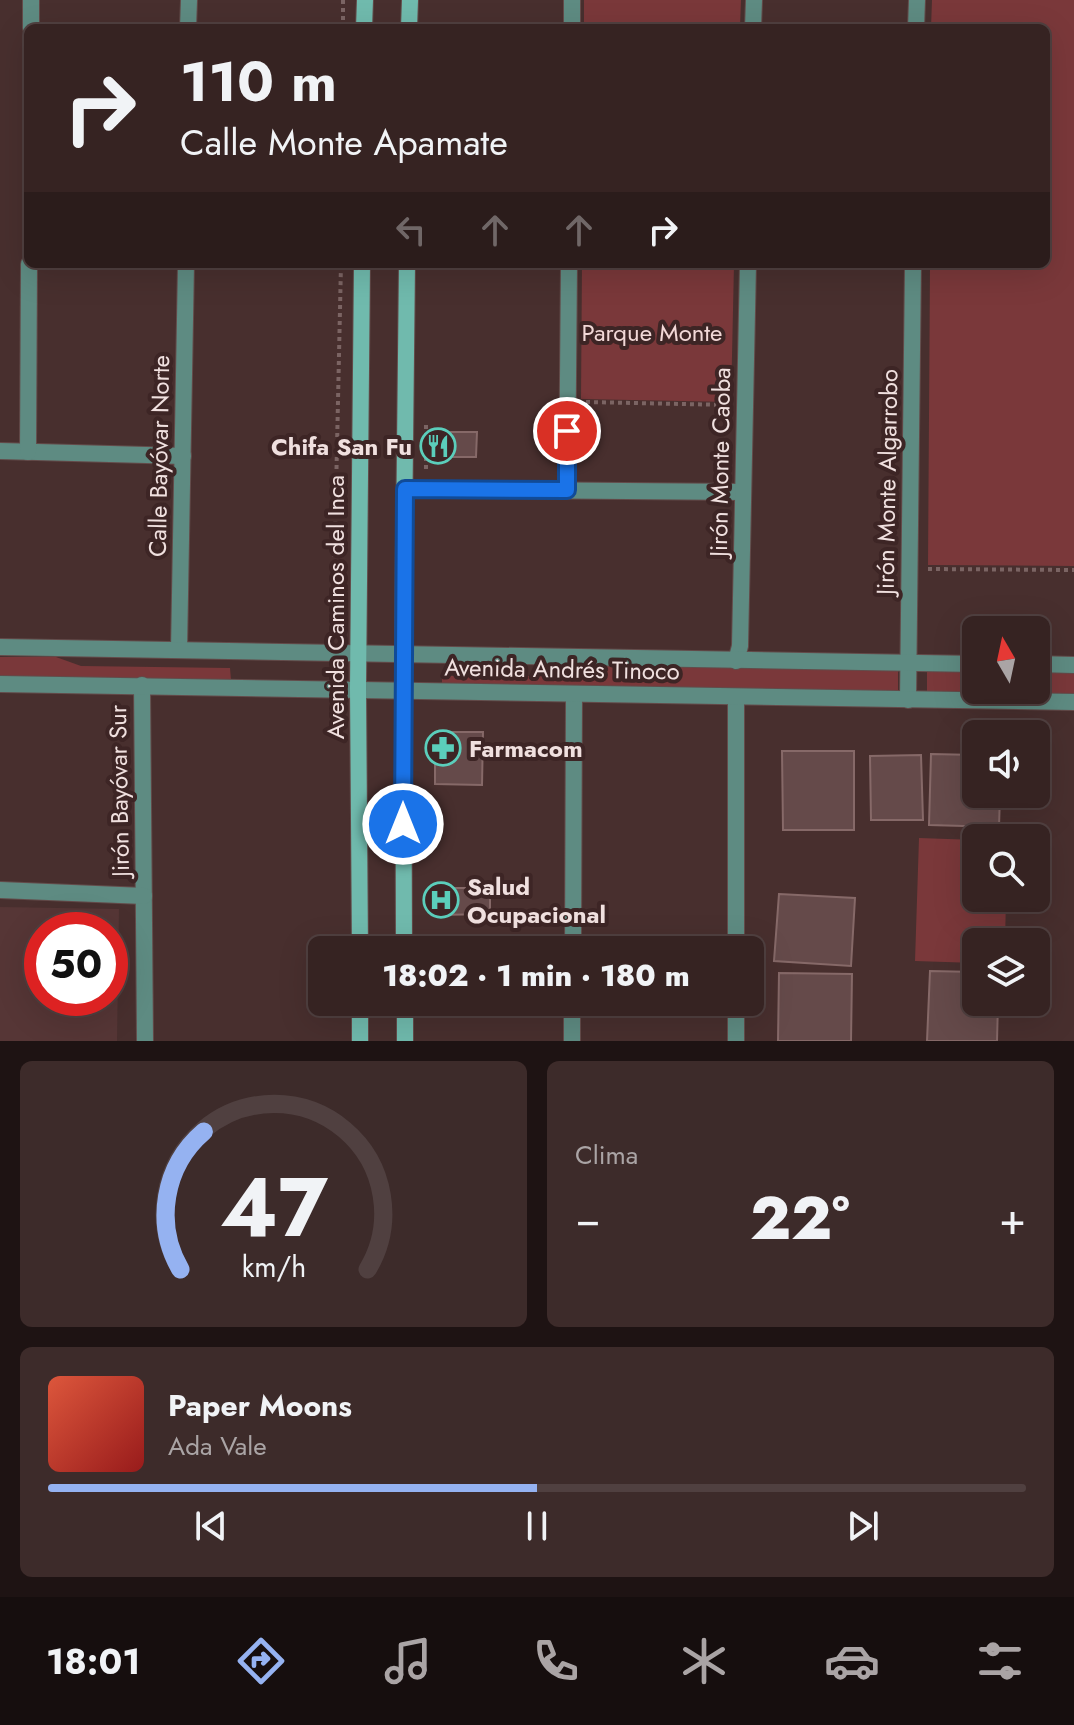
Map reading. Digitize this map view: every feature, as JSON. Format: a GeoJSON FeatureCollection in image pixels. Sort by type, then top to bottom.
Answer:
{"type":"FeatureCollection","features":[{"type":"Feature","properties":{"kind":"main road"},"geometry":{"type":"LineString","coordinates":[[364,24],[365,0]]}},
{"type":"Feature","properties":{"kind":"main road"},"geometry":{"type":"LineString","coordinates":[[409,24],[410,0]]}},
{"type":"Feature","properties":{"kind":"main road","name":"Avenida Caminos del Inca"},"geometry":{"type":"LineString","coordinates":[[360,936],[358,688],[362,268]]}},
{"type":"Feature","properties":{"kind":"main road"},"geometry":{"type":"LineString","coordinates":[[404,936],[407,268]]}},
{"type":"Feature","properties":{"kind":"main road"},"geometry":{"type":"LineString","coordinates":[[360,1016],[360,1041]]}},
{"type":"Feature","properties":{"kind":"main road"},"geometry":{"type":"LineString","coordinates":[[405,1016],[405,1041]]}},
{"type":"Feature","properties":{"kind":"street"},"geometry":{"type":"LineString","coordinates":[[31,0],[31,24]]}},
{"type":"Feature","properties":{"kind":"street"},"geometry":{"type":"LineString","coordinates":[[188,24],[189,0]]}},
{"type":"Feature","properties":{"kind":"street"},"geometry":{"type":"LineString","coordinates":[[572,0],[572,24]]}},
{"type":"Feature","properties":{"kind":"street"},"geometry":{"type":"LineString","coordinates":[[753,24],[754,0]]}},
{"type":"Feature","properties":{"kind":"street"},"geometry":{"type":"LineString","coordinates":[[916,24],[917,0]]}},
{"type":"Feature","properties":{"kind":"street"},"geometry":{"type":"LineString","coordinates":[[28,452],[29,268]]}},
{"type":"Feature","properties":{"kind":"street","name":"Calle Bayóvar Norte"},"geometry":{"type":"LineString","coordinates":[[179,650],[186,268]]}},
{"type":"Feature","properties":{"kind":"street"},"geometry":{"type":"LineString","coordinates":[[567,490],[569,268]]}},
{"type":"Feature","properties":{"kind":"street","name":"Jirón Monte Caoba"},"geometry":{"type":"LineString","coordinates":[[736,661],[740,646],[748,268]]}},
{"type":"Feature","properties":{"kind":"street","name":"Jirón Monte Algarrobo"},"geometry":{"type":"LineString","coordinates":[[908,700],[913,268]]}},
{"type":"Feature","properties":{"kind":"street"},"geometry":{"type":"LineString","coordinates":[[0,451],[183,456]]}},
{"type":"Feature","properties":{"kind":"street"},"geometry":{"type":"LineString","coordinates":[[405,489],[743,492]]}},
{"type":"Feature","properties":{"kind":"street","name":"Avenida Andrés Tinoco"},"geometry":{"type":"LineString","coordinates":[[0,647],[962,664]]}},
{"type":"Feature","properties":{"kind":"street"},"geometry":{"type":"LineString","coordinates":[[1050,664],[1074,665]]}},
{"type":"Feature","properties":{"kind":"street","name":"Avenida Andrés Tinoco"},"geometry":{"type":"LineString","coordinates":[[0,684],[1074,702]]}},
{"type":"Feature","properties":{"kind":"street","name":"Jirón Bayóvar Sur"},"geometry":{"type":"LineString","coordinates":[[142,685],[145,1041]]}},
{"type":"Feature","properties":{"kind":"street"},"geometry":{"type":"LineString","coordinates":[[573,936],[574,695]]}},
{"type":"Feature","properties":{"kind":"street"},"geometry":{"type":"LineString","coordinates":[[736,697],[736,936]]}},
{"type":"Feature","properties":{"kind":"street"},"geometry":{"type":"LineString","coordinates":[[0,890],[144,896]]}},
{"type":"Feature","properties":{"kind":"street"},"geometry":{"type":"LineString","coordinates":[[572,1016],[572,1041]]}},
{"type":"Feature","properties":{"kind":"street"},"geometry":{"type":"LineString","coordinates":[[736,1016],[736,1041]]}},
{"type":"Feature","properties":{"kind":"path"},"geometry":{"type":"LineString","coordinates":[[343,0],[343,24]]}},
{"type":"Feature","properties":{"kind":"path"},"geometry":{"type":"LineString","coordinates":[[333,629],[341,268]]}},
{"type":"Feature","properties":{"kind":"path"},"geometry":{"type":"LineString","coordinates":[[568,401],[745,405]]}},
{"type":"Feature","properties":{"kind":"path"},"geometry":{"type":"LineString","coordinates":[[909,569],[1074,570]]}},
{"type":"Feature","properties":{"kind":"shaded area"},"geometry":{"type":"Polygon","coordinates":[[[0,907],[119,909],[119,912],[24,912],[24,1016],[117,1016],[117,1041],[0,1041],[0,907]]]}},
{"type":"Feature","properties":{"kind":"green space"},"geometry":{"type":"Polygon","coordinates":[[[584,0],[741,0],[740,24],[584,24],[584,0]]]}},
{"type":"Feature","properties":{"kind":"green space"},"geometry":{"type":"Polygon","coordinates":[[[932,0],[1074,0],[1074,566],[928,565],[930,268],[1050,268],[1050,24],[931,24],[932,0]]]}},
{"type":"Feature","properties":{"kind":"green space","name":"Parque Monte"},"geometry":{"type":"Polygon","coordinates":[[[582,268],[734,268],[731,402],[581,399],[582,268]]]}},
{"type":"Feature","properties":{"kind":"green space"},"geometry":{"type":"Polygon","coordinates":[[[0,657],[56,657],[81,666],[230,668],[231,680],[0,677],[0,657]]]}},
{"type":"Feature","properties":{"kind":"green space"},"geometry":{"type":"Polygon","coordinates":[[[575,660],[898,663],[898,699],[442,686],[442,676],[547,676],[575,660]]]}},
{"type":"Feature","properties":{"kind":"green space"},"geometry":{"type":"Polygon","coordinates":[[[927,666],[962,666],[962,697],[927,697],[927,666]]]}},
{"type":"Feature","properties":{"kind":"green space"},"geometry":{"type":"Polygon","coordinates":[[[1050,667],[1074,668],[1074,699],[1050,699],[1050,667]]]}},
{"type":"Feature","properties":{"kind":"green space"},"geometry":{"type":"Polygon","coordinates":[[[919,838],[962,840],[962,912],[1006,912],[1005,928],[962,928],[962,963],[915,961],[919,838]]]}},
{"type":"Feature","properties":{"kind":"building"},"geometry":{"type":"Polygon","coordinates":[[[433,432],[477,432],[476,457],[432,457],[433,432]]]}},
{"type":"Feature","properties":{"kind":"building"},"geometry":{"type":"Polygon","coordinates":[[[435,732],[483,732],[482,785],[435,784],[435,732]]]}},
{"type":"Feature","properties":{"kind":"building"},"geometry":{"type":"Polygon","coordinates":[[[782,751],[854,751],[854,830],[783,830],[782,751]]]}},
{"type":"Feature","properties":{"kind":"building"},"geometry":{"type":"Polygon","coordinates":[[[931,754],[962,755],[962,808],[1000,808],[999,824],[929,825],[931,754]]]}},
{"type":"Feature","properties":{"kind":"building"},"geometry":{"type":"Polygon","coordinates":[[[921,755],[923,820],[871,820],[870,756],[921,755]]]}},
{"type":"Feature","properties":{"kind":"building"},"geometry":{"type":"Polygon","coordinates":[[[438,888],[490,888],[490,914],[438,915],[438,888]]]}},
{"type":"Feature","properties":{"kind":"building"},"geometry":{"type":"Polygon","coordinates":[[[779,894],[855,898],[851,966],[774,961],[779,894]]]}},
{"type":"Feature","properties":{"kind":"building"},"geometry":{"type":"Polygon","coordinates":[[[930,971],[962,972],[962,1016],[998,1016],[997,1041],[927,1041],[930,971]]]}},
{"type":"Feature","properties":{"kind":"building"},"geometry":{"type":"Polygon","coordinates":[[[779,973],[852,974],[851,1041],[778,1041],[779,973]]]}},
{"type":"Feature","properties":{"kind":"place","name":"Chifa San Fu"},"geometry":{"type":"Point","coordinates":[438,446]}},
{"type":"Feature","properties":{"kind":"place","name":"Farmacom"},"geometry":{"type":"Point","coordinates":[443,748]}},
{"type":"Feature","properties":{"kind":"place","name":"Salud Ocupacional"},"geometry":{"type":"Point","coordinates":[441,900]}},
{"type":"Feature","properties":{"kind":"route"},"geometry":{"type":"LineString","coordinates":[[403,824],[405,489],[567,490],[567,431]]}}]}
